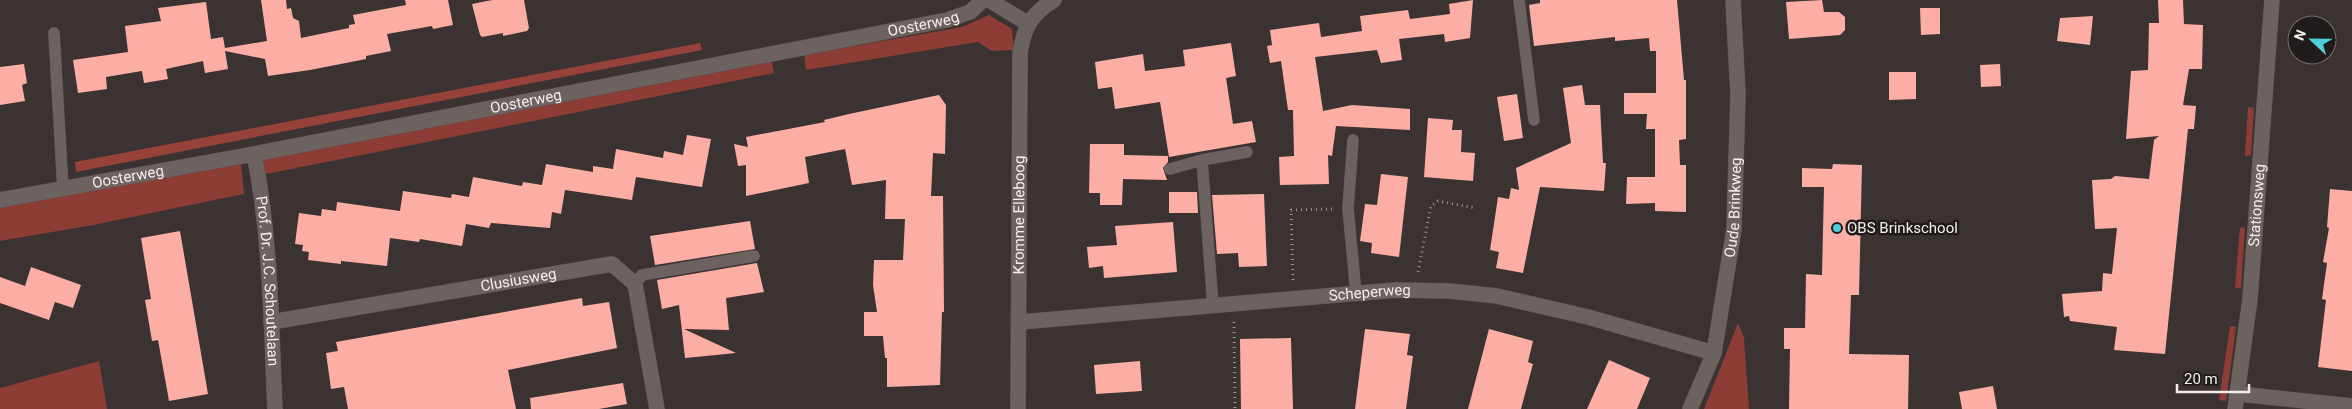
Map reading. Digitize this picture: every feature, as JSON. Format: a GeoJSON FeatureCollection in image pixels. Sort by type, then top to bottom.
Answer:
{"type":"FeatureCollection","features":[{"type":"Feature","properties":{"kind":"street","name":"Oosterweg"},"geometry":{"type":"LineString","coordinates":[[0,200],[64,190],[254,154],[947,20],[970,12],[982,0]]}},
{"type":"Feature","properties":{"kind":"street"},"geometry":{"type":"LineString","coordinates":[[989,0],[1027,22],[1045,5],[1054,0]]}},
{"type":"Feature","properties":{"kind":"street","name":"Oude Brinkweg"},"geometry":{"type":"LineString","coordinates":[[1690,409],[1714,353],[1726,291],[1734,220],[1738,94],[1733,0]]}},
{"type":"Feature","properties":{"kind":"street","name":"Stationsweg"},"geometry":{"type":"LineString","coordinates":[[2235,409],[2250,299],[2272,0]]}},
{"type":"Feature","properties":{"kind":"street","name":"Kromme Elleboog"},"geometry":{"type":"LineString","coordinates":[[1018,409],[1020,64],[1022,42],[1027,22]]}},
{"type":"Feature","properties":{"kind":"street","name":"Prof. Dr. J.C. Schoutelaan"},"geometry":{"type":"LineString","coordinates":[[254,154],[261,188],[271,322],[275,409]]}},
{"type":"Feature","properties":{"kind":"street","name":"Clusiusweg"},"geometry":{"type":"LineString","coordinates":[[271,322],[612,264],[635,284]]}},
{"type":"Feature","properties":{"kind":"street"},"geometry":{"type":"LineString","coordinates":[[635,284],[657,409]]}},
{"type":"Feature","properties":{"kind":"street","name":"Scheperweg"},"geometry":{"type":"LineString","coordinates":[[1020,322],[1356,294],[1414,290],[1450,291],[1497,296],[1588,317],[1714,353]]}},
{"type":"Feature","properties":{"kind":"street"},"geometry":{"type":"LineString","coordinates":[[2238,394],[2352,406]]}},
{"type":"Feature","properties":{"kind":"lane"},"geometry":{"type":"LineString","coordinates":[[1519,0],[1534,120]]}},
{"type":"Feature","properties":{"kind":"lane"},"geometry":{"type":"LineString","coordinates":[[54,33],[64,190]]}},
{"type":"Feature","properties":{"kind":"lane"},"geometry":{"type":"LineString","coordinates":[[1353,140],[1348,208],[1356,294]]}},
{"type":"Feature","properties":{"kind":"lane"},"geometry":{"type":"LineString","coordinates":[[1170,169],[1202,160],[1247,152]]}},
{"type":"Feature","properties":{"kind":"lane"},"geometry":{"type":"LineString","coordinates":[[1202,160],[1214,306]]}},
{"type":"Feature","properties":{"kind":"lane"},"geometry":{"type":"LineString","coordinates":[[635,284],[642,275],[754,256]]}},
{"type":"Feature","properties":{"kind":"path"},"geometry":{"type":"LineString","coordinates":[[1414,290],[1431,206],[1438,201],[1475,208]]}},
{"type":"Feature","properties":{"kind":"path"},"geometry":{"type":"LineString","coordinates":[[1294,299],[1291,210],[1348,208]]}},
{"type":"Feature","properties":{"kind":"path"},"geometry":{"type":"LineString","coordinates":[[1234,304],[1236,409]]}},
{"type":"Feature","properties":{"kind":"shaded area"},"geometry":{"type":"Polygon","coordinates":[[[989,15],[1012,29],[1014,50],[992,51],[978,42],[806,70],[804,55],[962,27],[989,15]]]}},
{"type":"Feature","properties":{"kind":"shaded area"},"geometry":{"type":"Polygon","coordinates":[[[700,43],[702,50],[76,172],[75,162],[700,43]]]}},
{"type":"Feature","properties":{"kind":"shaded area"},"geometry":{"type":"Polygon","coordinates":[[[771,58],[774,73],[266,174],[261,159],[771,58]]]}},
{"type":"Feature","properties":{"kind":"shaded area"},"geometry":{"type":"Polygon","coordinates":[[[2248,107],[2254,108],[2251,155],[2245,156],[2248,107]]]}},
{"type":"Feature","properties":{"kind":"shaded area"},"geometry":{"type":"Polygon","coordinates":[[[241,164],[244,194],[93,225],[0,241],[0,205],[241,164]]]}},
{"type":"Feature","properties":{"kind":"shaded area"},"geometry":{"type":"Polygon","coordinates":[[[2240,227],[2245,228],[2241,288],[2235,288],[2240,227]]]}},
{"type":"Feature","properties":{"kind":"shaded area"},"geometry":{"type":"Polygon","coordinates":[[[1738,323],[1744,338],[1749,409],[1704,409],[1738,323]]]}},
{"type":"Feature","properties":{"kind":"shaded area"},"geometry":{"type":"Polygon","coordinates":[[[2230,326],[2236,327],[2226,401],[2219,400],[2230,326]]]}},
{"type":"Feature","properties":{"kind":"shaded area"},"geometry":{"type":"Polygon","coordinates":[[[99,361],[107,409],[0,409],[0,388],[99,361]]]}},
{"type":"Feature","properties":{"kind":"building"},"geometry":{"type":"Polygon","coordinates":[[[261,0],[286,0],[287,9],[291,8],[293,18],[299,21],[301,38],[349,28],[349,25],[355,24],[353,15],[406,5],[405,0],[448,0],[453,25],[433,29],[432,26],[387,34],[391,51],[366,56],[366,59],[310,70],[268,76],[265,59],[225,51],[228,69],[205,73],[203,61],[166,69],[168,79],[144,83],[142,71],[106,77],[107,89],[78,93],[73,60],[128,52],[125,26],[161,21],[158,8],[206,2],[211,39],[223,37],[225,48],[267,41],[261,0]]]}},
{"type":"Feature","properties":{"kind":"building"},"geometry":{"type":"Polygon","coordinates":[[[492,0],[524,0],[529,28],[527,31],[503,36],[503,33],[482,37],[472,4],[492,0]]]}},
{"type":"Feature","properties":{"kind":"building"},"geometry":{"type":"Polygon","coordinates":[[[1473,0],[1470,38],[1445,42],[1444,34],[1399,39],[1402,60],[1381,63],[1377,50],[1315,57],[1323,111],[1352,105],[1410,109],[1410,130],[1336,126],[1332,156],[1328,155],[1329,184],[1280,185],[1279,157],[1294,156],[1293,110],[1288,110],[1281,61],[1270,63],[1267,46],[1272,45],[1270,30],[1319,23],[1321,37],[1362,31],[1360,16],[1408,10],[1410,19],[1450,14],[1449,4],[1473,0]]]}},
{"type":"Feature","properties":{"kind":"building"},"geometry":{"type":"Polygon","coordinates":[[[1540,0],[1677,0],[1684,80],[1686,80],[1686,139],[1679,140],[1680,165],[1686,165],[1686,212],[1655,211],[1655,203],[1626,204],[1627,177],[1655,177],[1655,129],[1646,129],[1647,114],[1624,114],[1624,93],[1656,93],[1656,51],[1650,51],[1649,38],[1615,41],[1615,37],[1534,46],[1529,5],[1540,3],[1540,0]]]}},
{"type":"Feature","properties":{"kind":"building"},"geometry":{"type":"Polygon","coordinates":[[[1822,0],[1824,12],[1839,12],[1845,17],[1845,30],[1840,35],[1789,39],[1786,2],[1822,0]]]}},
{"type":"Feature","properties":{"kind":"building"},"geometry":{"type":"Polygon","coordinates":[[[2158,0],[2183,0],[2184,24],[2203,25],[2202,69],[2189,69],[2183,105],[2196,106],[2194,129],[2188,129],[2165,354],[2114,350],[2117,327],[2070,321],[2069,316],[2064,317],[2062,294],[2102,291],[2103,273],[2112,274],[2117,228],[2095,229],[2092,180],[2111,179],[2115,176],[2149,179],[2154,140],[2159,136],[2126,139],[2131,71],[2148,70],[2149,23],[2159,23],[2158,0]]]}},
{"type":"Feature","properties":{"kind":"building"},"geometry":{"type":"Polygon","coordinates":[[[1920,8],[1940,8],[1940,34],[1921,35],[1920,8]]]}},
{"type":"Feature","properties":{"kind":"building"},"geometry":{"type":"Polygon","coordinates":[[[2093,16],[2090,45],[2057,41],[2060,18],[2093,16]]]}},
{"type":"Feature","properties":{"kind":"building"},"geometry":{"type":"Polygon","coordinates":[[[1231,43],[1236,76],[1226,78],[1233,124],[1252,121],[1256,142],[1169,157],[1160,102],[1115,109],[1112,87],[1098,89],[1095,62],[1143,54],[1145,71],[1185,66],[1183,50],[1231,43]]]}},
{"type":"Feature","properties":{"kind":"building"},"geometry":{"type":"Polygon","coordinates":[[[24,64],[27,83],[22,85],[25,101],[0,105],[0,67],[24,64]]]}},
{"type":"Feature","properties":{"kind":"building"},"geometry":{"type":"Polygon","coordinates":[[[2000,64],[2001,86],[1981,87],[1980,65],[2000,64]]]}},
{"type":"Feature","properties":{"kind":"building"},"geometry":{"type":"Polygon","coordinates":[[[1889,72],[1916,72],[1916,99],[1889,100],[1889,72]]]}},
{"type":"Feature","properties":{"kind":"building"},"geometry":{"type":"Polygon","coordinates":[[[1582,85],[1585,105],[1600,105],[1603,163],[1606,163],[1604,191],[1540,187],[1523,273],[1496,268],[1499,252],[1490,250],[1498,197],[1509,199],[1511,188],[1519,190],[1516,168],[1571,143],[1563,88],[1582,85]]]}},
{"type":"Feature","properties":{"kind":"building"},"geometry":{"type":"Polygon","coordinates":[[[1517,94],[1523,138],[1504,141],[1497,97],[1517,94]]]}},
{"type":"Feature","properties":{"kind":"building"},"geometry":{"type":"Polygon","coordinates":[[[939,95],[946,105],[945,154],[933,153],[931,196],[943,196],[944,312],[942,312],[940,385],[887,387],[887,358],[885,358],[883,336],[864,336],[864,312],[877,312],[873,285],[874,260],[903,260],[905,219],[885,219],[886,180],[852,185],[845,149],[805,157],[809,183],[746,196],[746,165],[738,166],[734,144],[748,147],[746,137],[825,122],[824,120],[849,114],[939,95]]]}},
{"type":"Feature","properties":{"kind":"building"},"geometry":{"type":"Polygon","coordinates":[[[1428,118],[1453,120],[1452,130],[1462,130],[1461,152],[1475,153],[1473,181],[1424,177],[1428,118]]]}},
{"type":"Feature","properties":{"kind":"building"},"geometry":{"type":"Polygon","coordinates":[[[687,135],[711,139],[702,187],[636,177],[632,200],[565,190],[561,214],[552,212],[550,228],[491,223],[489,228],[466,224],[462,246],[420,239],[419,242],[390,238],[387,266],[341,261],[341,264],[308,260],[309,252],[302,251],[303,245],[295,244],[299,213],[321,216],[322,209],[336,211],[337,202],[400,211],[403,191],[451,198],[452,194],[469,197],[473,177],[522,186],[523,182],[542,185],[546,164],[593,172],[593,166],[613,169],[616,149],[663,158],[664,151],[683,155],[687,135]]]}},
{"type":"Feature","properties":{"kind":"building"},"geometry":{"type":"Polygon","coordinates":[[[1090,144],[1124,144],[1124,155],[1168,156],[1168,162],[1163,168],[1167,180],[1123,179],[1122,205],[1100,205],[1100,193],[1089,193],[1090,144]]]}},
{"type":"Feature","properties":{"kind":"building"},"geometry":{"type":"Polygon","coordinates":[[[1833,164],[1862,165],[1859,295],[1851,295],[1849,354],[1909,355],[1908,409],[1789,409],[1790,349],[1784,349],[1784,328],[1805,328],[1806,274],[1822,275],[1824,187],[1802,187],[1802,168],[1832,169],[1833,164]]]}},
{"type":"Feature","properties":{"kind":"building"},"geometry":{"type":"Polygon","coordinates":[[[1381,174],[1408,177],[1399,257],[1371,253],[1372,243],[1360,241],[1365,204],[1377,205],[1381,174]]]}},
{"type":"Feature","properties":{"kind":"building"},"geometry":{"type":"Polygon","coordinates":[[[2330,189],[2352,191],[2352,371],[2318,367],[2326,300],[2322,299],[2327,263],[2323,262],[2329,228],[2327,227],[2330,189]]]}},
{"type":"Feature","properties":{"kind":"building"},"geometry":{"type":"Polygon","coordinates":[[[1169,192],[1197,192],[1198,213],[1169,213],[1169,192]]]}},
{"type":"Feature","properties":{"kind":"building"},"geometry":{"type":"Polygon","coordinates":[[[1264,194],[1267,266],[1239,267],[1238,253],[1217,254],[1212,195],[1264,194]]]}},
{"type":"Feature","properties":{"kind":"building"},"geometry":{"type":"Polygon","coordinates":[[[750,221],[755,249],[655,265],[650,236],[750,221]]]}},
{"type":"Feature","properties":{"kind":"building"},"geometry":{"type":"Polygon","coordinates":[[[1173,222],[1177,272],[1104,278],[1103,266],[1089,268],[1087,247],[1117,245],[1115,226],[1173,222]]]}},
{"type":"Feature","properties":{"kind":"building"},"geometry":{"type":"Polygon","coordinates":[[[180,231],[208,394],[169,401],[158,340],[152,341],[145,300],[151,299],[141,238],[180,231]]]}},
{"type":"Feature","properties":{"kind":"building"},"geometry":{"type":"Polygon","coordinates":[[[757,263],[764,292],[726,298],[729,330],[684,329],[736,353],[685,358],[679,305],[662,309],[657,280],[757,263]]]}},
{"type":"Feature","properties":{"kind":"building"},"geometry":{"type":"Polygon","coordinates":[[[31,267],[81,285],[73,308],[55,302],[49,320],[0,303],[0,277],[25,286],[31,267]]]}},
{"type":"Feature","properties":{"kind":"building"},"geometry":{"type":"Polygon","coordinates":[[[582,298],[583,306],[609,302],[617,348],[508,370],[516,409],[348,409],[344,387],[331,389],[326,353],[338,351],[336,342],[582,298]]]}},
{"type":"Feature","properties":{"kind":"building"},"geometry":{"type":"Polygon","coordinates":[[[1365,329],[1410,334],[1407,355],[1413,356],[1406,409],[1355,409],[1365,329]]]}},
{"type":"Feature","properties":{"kind":"building"},"geometry":{"type":"Polygon","coordinates":[[[1489,329],[1533,341],[1528,362],[1533,364],[1521,409],[1468,409],[1489,329]]]}},
{"type":"Feature","properties":{"kind":"building"},"geometry":{"type":"Polygon","coordinates":[[[1291,338],[1293,409],[1241,409],[1240,339],[1291,338]]]}},
{"type":"Feature","properties":{"kind":"building"},"geometry":{"type":"Polygon","coordinates":[[[1609,360],[1650,378],[1637,409],[1587,409],[1609,360]]]}},
{"type":"Feature","properties":{"kind":"building"},"geometry":{"type":"Polygon","coordinates":[[[1140,361],[1142,391],[1096,394],[1094,365],[1140,361]]]}},
{"type":"Feature","properties":{"kind":"building"},"geometry":{"type":"Polygon","coordinates":[[[623,383],[627,404],[599,409],[531,409],[530,398],[623,383]]]}},
{"type":"Feature","properties":{"kind":"building"},"geometry":{"type":"Polygon","coordinates":[[[1993,386],[1997,409],[1962,409],[1959,392],[1993,386]]]}},
{"type":"Feature","properties":{"kind":"place","name":"OBS Brinkschool"},"geometry":{"type":"Point","coordinates":[1837,228]}}]}
